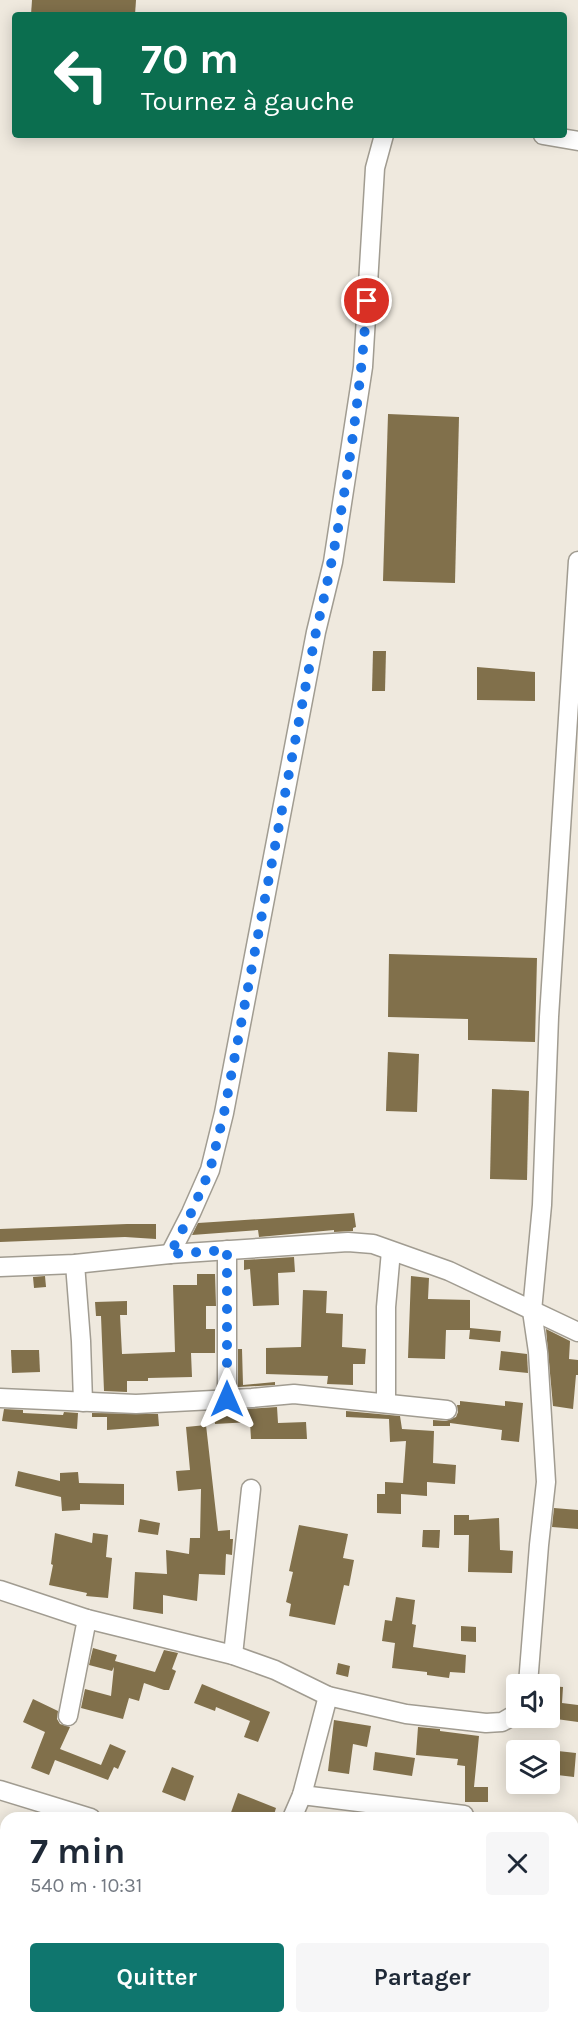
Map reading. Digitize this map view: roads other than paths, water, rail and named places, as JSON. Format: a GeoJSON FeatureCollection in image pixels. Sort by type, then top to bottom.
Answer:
{"type":"FeatureCollection","features":[{"type":"Feature","properties":{"kind":"street"},"geometry":{"type":"LineString","coordinates":[[170,1254],[210,1170],[224,1113],[316,632],[333,562],[363,367],[375,168],[383,138]]}},
{"type":"Feature","properties":{"kind":"street"},"geometry":{"type":"LineString","coordinates":[[560,138],[578,141]]}},
{"type":"Feature","properties":{"kind":"street"},"geometry":{"type":"LineString","coordinates":[[529,1674],[546,1482],[538,1352],[532,1311],[542,1205],[549,1017],[578,561]]}},
{"type":"Feature","properties":{"kind":"street"},"geometry":{"type":"LineString","coordinates":[[0,1267],[75,1264],[170,1254],[348,1242],[373,1244],[449,1271],[578,1332]]}},
{"type":"Feature","properties":{"kind":"street"},"geometry":{"type":"LineString","coordinates":[[227,1250],[227,1399]]}},
{"type":"Feature","properties":{"kind":"street"},"geometry":{"type":"LineString","coordinates":[[386,1403],[386,1307],[392,1251]]}},
{"type":"Feature","properties":{"kind":"street"},"geometry":{"type":"LineString","coordinates":[[75,1264],[83,1402]]}},
{"type":"Feature","properties":{"kind":"street"},"geometry":{"type":"LineString","coordinates":[[0,1398],[136,1404],[294,1394],[447,1410]]}},
{"type":"Feature","properties":{"kind":"street"},"geometry":{"type":"LineString","coordinates":[[233,1655],[251,1489]]}},
{"type":"Feature","properties":{"kind":"street"},"geometry":{"type":"LineString","coordinates":[[0,1590],[87,1619],[233,1655],[275,1670],[328,1696],[406,1714],[486,1723],[506,1720]]}},
{"type":"Feature","properties":{"kind":"street"},"geometry":{"type":"LineString","coordinates":[[68,1716],[87,1619]]}},
{"type":"Feature","properties":{"kind":"street"},"geometry":{"type":"LineString","coordinates":[[295,1812],[302,1795],[328,1696]]}},
{"type":"Feature","properties":{"kind":"street"},"geometry":{"type":"LineString","coordinates":[[0,1790],[72,1812]]}},
{"type":"Feature","properties":{"kind":"street"},"geometry":{"type":"LineString","coordinates":[[302,1795],[440,1812]]}}]}
